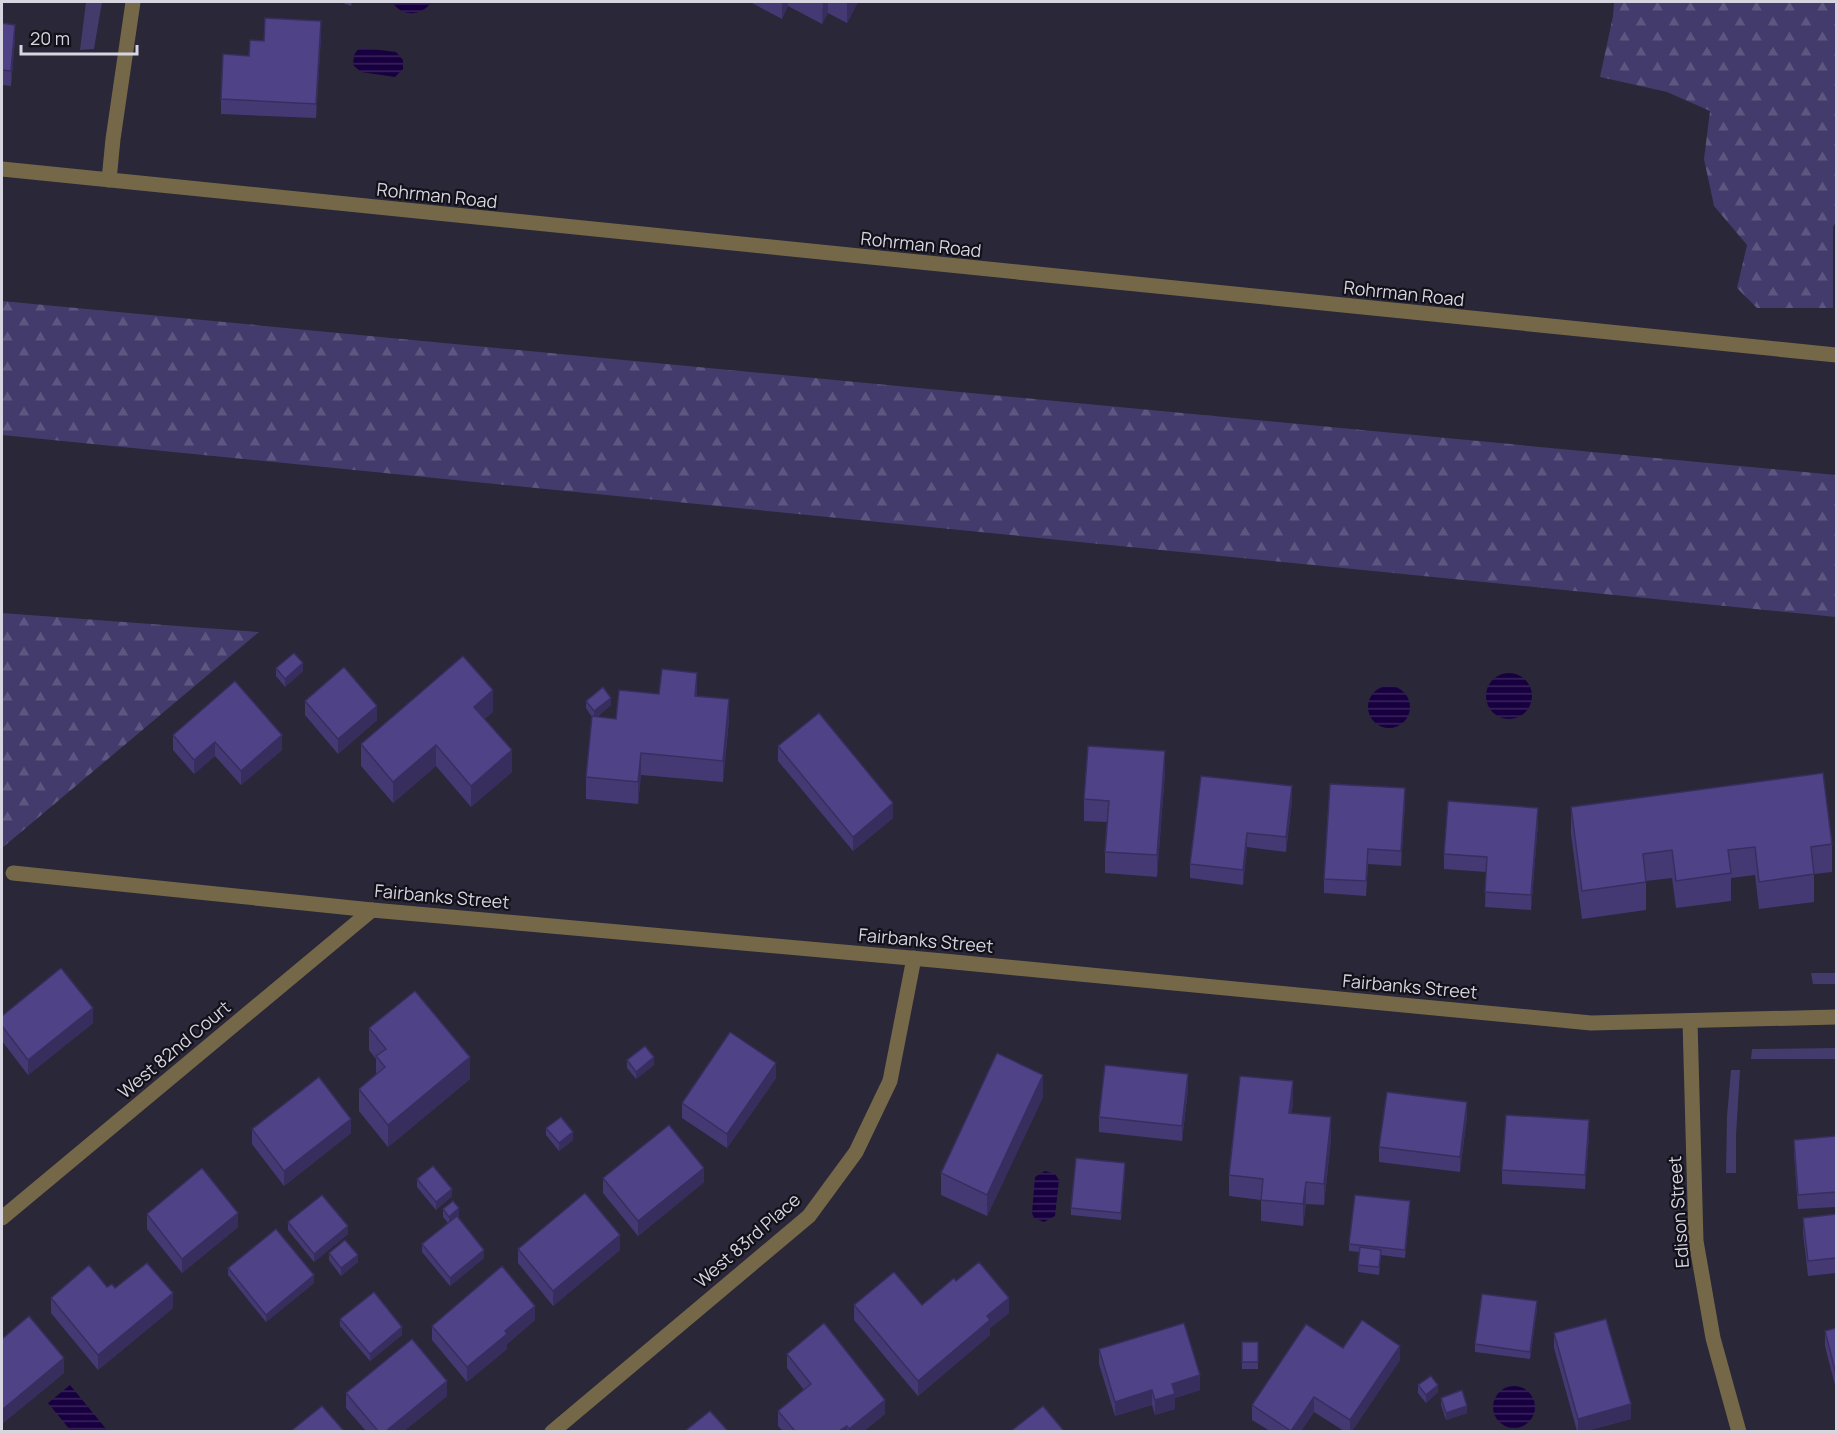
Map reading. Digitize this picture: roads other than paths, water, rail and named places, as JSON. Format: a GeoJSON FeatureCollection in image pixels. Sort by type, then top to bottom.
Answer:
{"type":"FeatureCollection","features":[{"type":"Feature","properties":{"kind":"street"},"geometry":{"type":"LineString","coordinates":[[109,180],[133,2]]}},
{"type":"Feature","properties":{"kind":"street","name":"Rohrman Road"},"geometry":{"type":"LineString","coordinates":[[2,169],[1836,355]]}},
{"type":"Feature","properties":{"kind":"street","name":"Fairbanks Street"},"geometry":{"type":"LineString","coordinates":[[13,873],[372,910],[914,958],[1591,1023],[1836,1017]]}},
{"type":"Feature","properties":{"kind":"street","name":"West 82nd Court"},"geometry":{"type":"LineString","coordinates":[[2,1218],[372,910]]}},
{"type":"Feature","properties":{"kind":"street","name":"West 83rd Place"},"geometry":{"type":"LineString","coordinates":[[552,1431],[809,1216],[856,1152],[890,1081],[914,958]]}},
{"type":"Feature","properties":{"kind":"street","name":"Edison Street"},"geometry":{"type":"LineString","coordinates":[[1690,1021],[1696,1240],[1713,1338],[1739,1431]]}}]}
